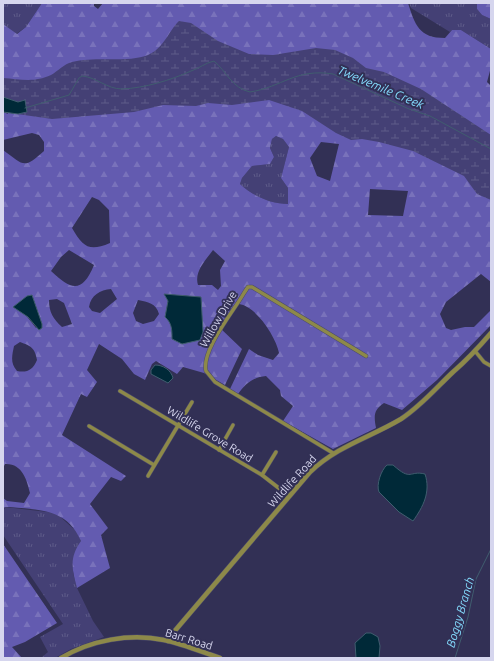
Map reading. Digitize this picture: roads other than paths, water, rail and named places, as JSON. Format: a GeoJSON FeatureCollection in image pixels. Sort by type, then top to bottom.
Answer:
{"type":"FeatureCollection","features":[{"type":"Feature","properties":{"kind":"street","name":"Willow Drive"},"geometry":{"type":"LineString","coordinates":[[333,453],[215,382],[206,370],[205,363],[207,356],[213,343],[248,287],[252,287],[366,356]]}},
{"type":"Feature","properties":{"kind":"street","name":"Wildlife Road"},"geometry":{"type":"LineString","coordinates":[[168,641],[172,633],[310,472],[333,453],[411,412],[438,388],[491,333]]}},
{"type":"Feature","properties":{"kind":"street"},"geometry":{"type":"LineString","coordinates":[[475,351],[484,362],[491,366]]}},
{"type":"Feature","properties":{"kind":"street","name":"Wildlife Grove Road"},"geometry":{"type":"LineString","coordinates":[[120,391],[262,475],[289,496]]}},
{"type":"Feature","properties":{"kind":"street"},"geometry":{"type":"LineString","coordinates":[[148,476],[192,402]]}},
{"type":"Feature","properties":{"kind":"street"},"geometry":{"type":"LineString","coordinates":[[219,450],[233,425]]}},
{"type":"Feature","properties":{"kind":"street"},"geometry":{"type":"LineString","coordinates":[[89,426],[154,465]]}},
{"type":"Feature","properties":{"kind":"street"},"geometry":{"type":"LineString","coordinates":[[262,475],[276,452]]}},
{"type":"Feature","properties":{"kind":"street","name":"Barr Road"},"geometry":{"type":"LineString","coordinates":[[61,658],[76,650],[107,640],[145,638],[168,641],[220,658]]}},
{"type":"Feature","properties":{"kind":"water"},"geometry":{"type":"Polygon","coordinates":[[[3,97],[18,102],[25,100],[27,112],[18,114],[3,112],[3,97]]]}},
{"type":"Feature","properties":{"kind":"water"},"geometry":{"type":"Polygon","coordinates":[[[164,294],[201,297],[203,332],[200,340],[182,344],[172,339],[172,330],[165,317],[168,301],[164,294]]]}},
{"type":"Feature","properties":{"kind":"water"},"geometry":{"type":"Polygon","coordinates":[[[32,295],[42,324],[42,328],[39,330],[28,317],[13,307],[27,296],[32,295]]]}},
{"type":"Feature","properties":{"kind":"water"},"geometry":{"type":"Polygon","coordinates":[[[155,365],[169,370],[173,378],[168,383],[151,374],[151,370],[155,365]]]}},
{"type":"Feature","properties":{"kind":"water"},"geometry":{"type":"Polygon","coordinates":[[[387,465],[393,465],[407,474],[425,474],[427,487],[425,499],[413,521],[399,512],[379,492],[378,486],[380,478],[387,465]]]}},
{"type":"Feature","properties":{"kind":"water"},"geometry":{"type":"Polygon","coordinates":[[[366,633],[371,633],[378,637],[380,646],[379,658],[356,658],[355,643],[366,633]]]}},
{"type":"Feature","properties":{"kind":"waterway","name":"Twelvemile Creek"},"geometry":{"type":"LineString","coordinates":[[25,108],[69,95],[79,78],[82,76],[92,78],[111,87],[122,89],[131,88],[166,80],[214,61],[234,83],[250,92],[261,90],[299,76],[320,73],[333,74],[409,109],[430,116],[491,149]]}},
{"type":"Feature","properties":{"kind":"waterway","name":"Boggy Branch"},"geometry":{"type":"LineString","coordinates":[[455,658],[468,617],[476,579],[491,549]]}}]}
